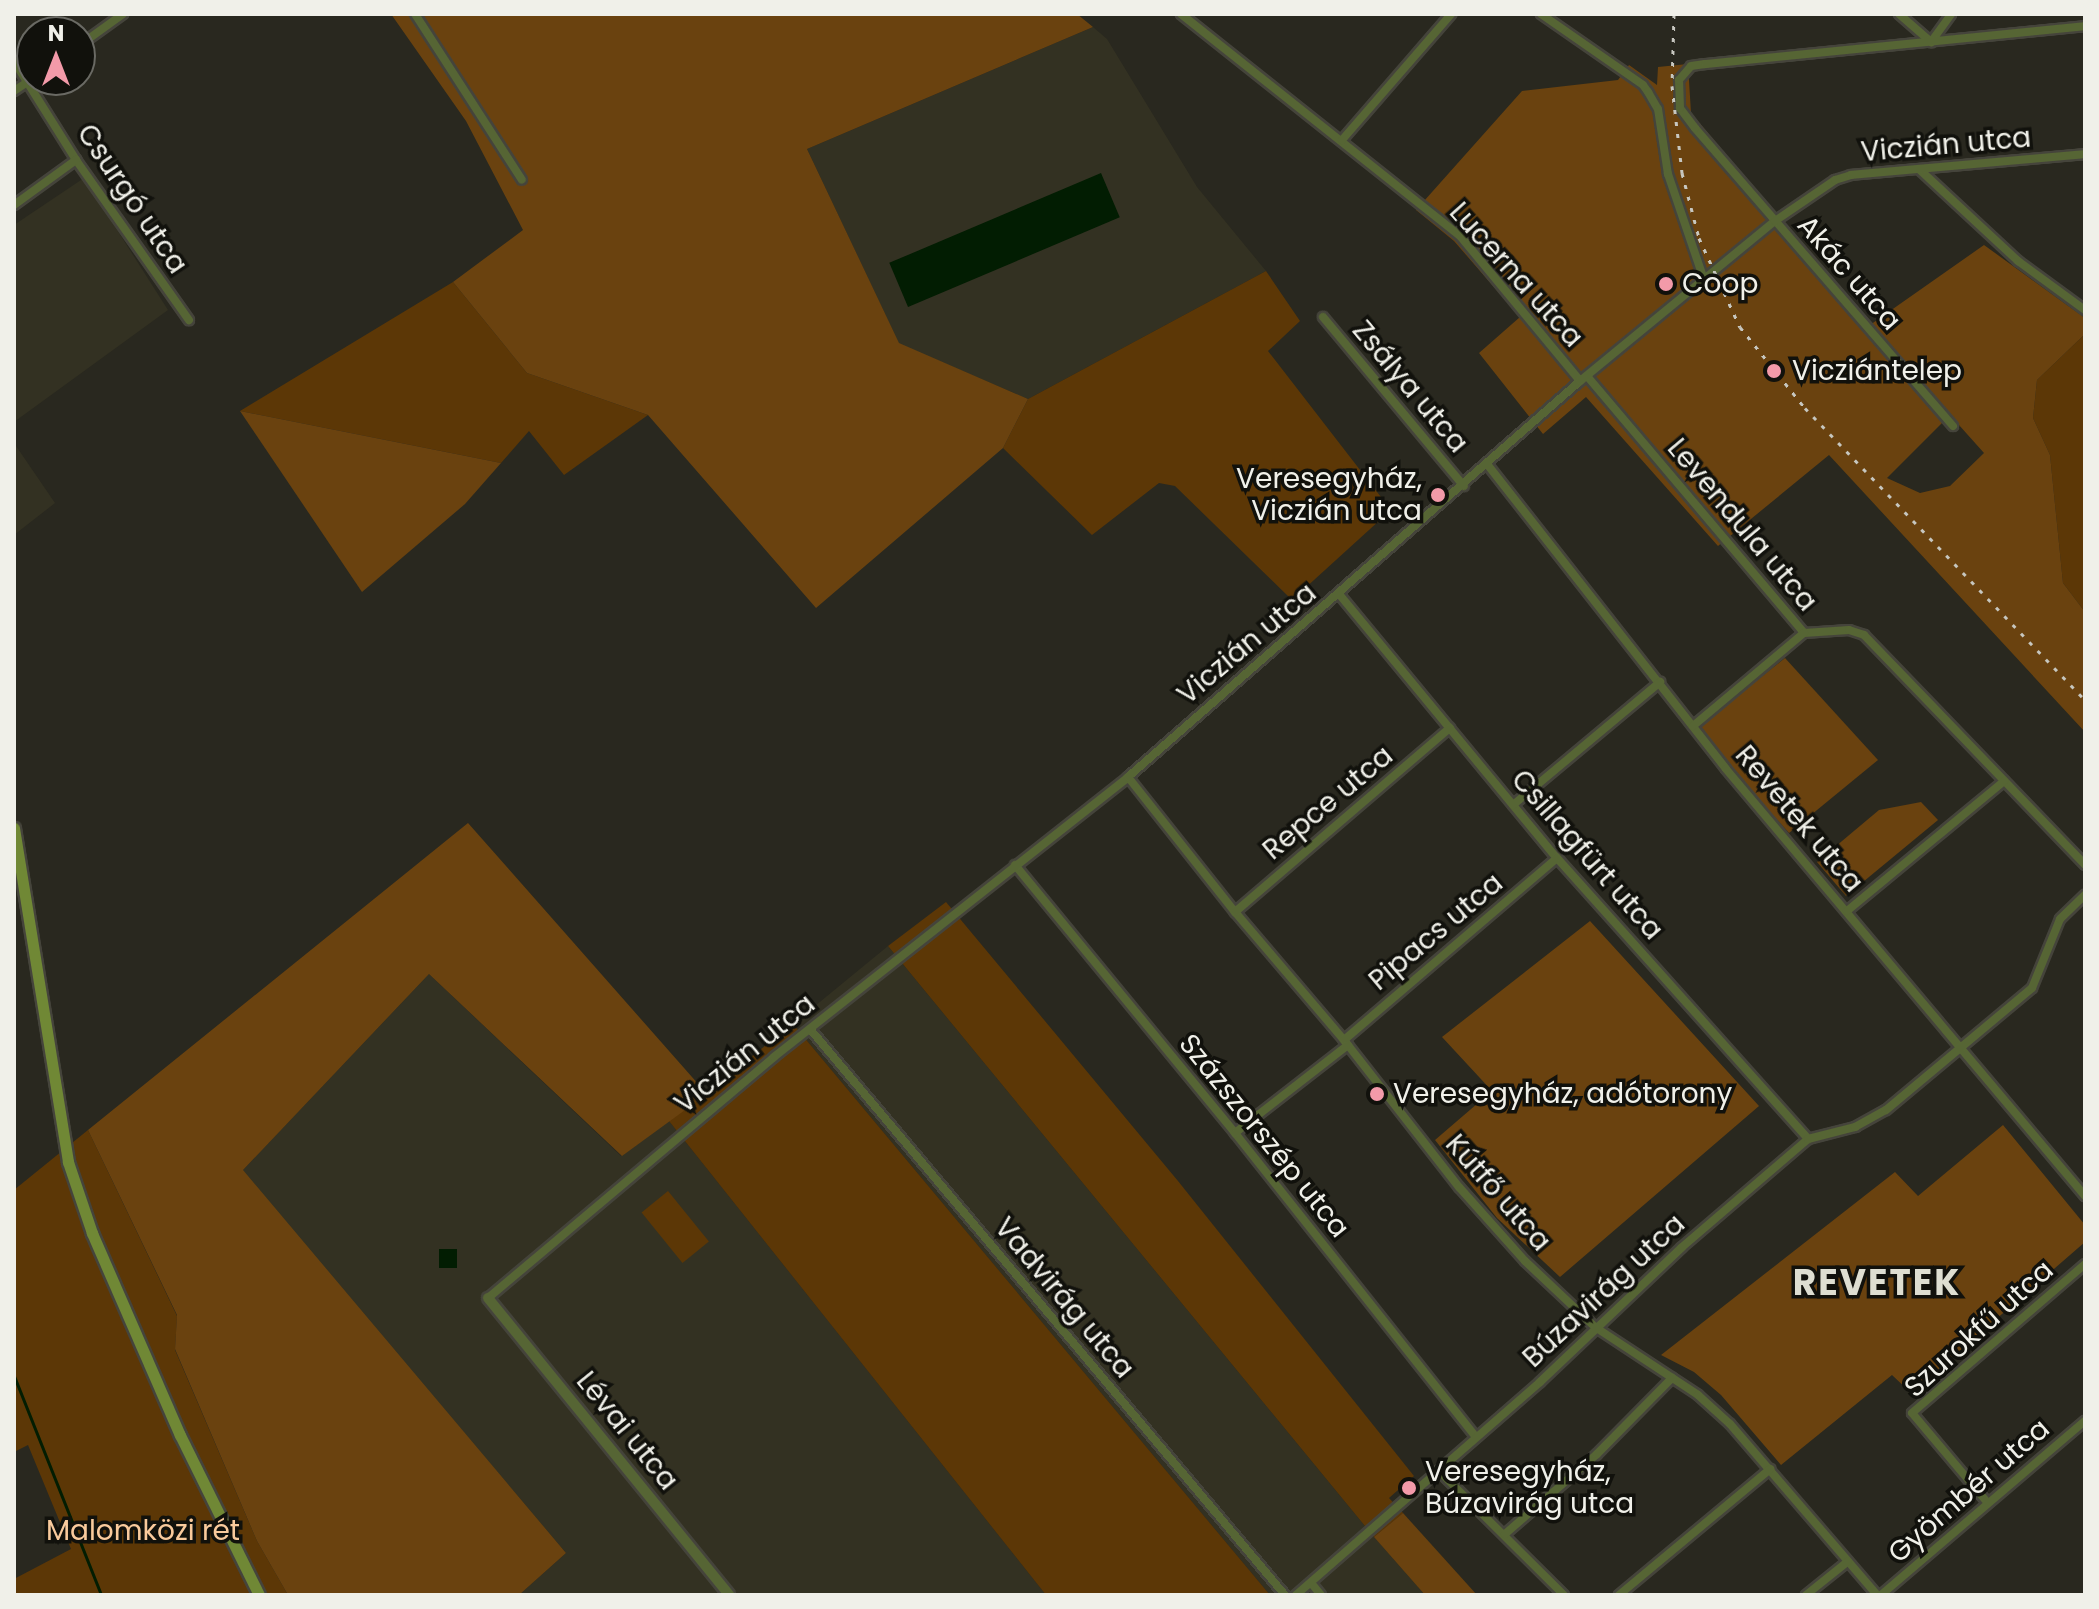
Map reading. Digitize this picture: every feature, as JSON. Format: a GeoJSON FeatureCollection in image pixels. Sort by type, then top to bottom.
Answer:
{"type":"FeatureCollection","features":[{"type":"Feature","properties":{"kind":"main road"},"geometry":{"type":"LineString","coordinates":[[14,828],[58,1111],[72,1174],[92,1233],[180,1435],[259,1595]]}},
{"type":"Feature","properties":{"kind":"street"},"geometry":{"type":"LineString","coordinates":[[96,33],[123,14]]}},
{"type":"Feature","properties":{"kind":"street"},"geometry":{"type":"LineString","coordinates":[[415,14],[522,180]]}},
{"type":"Feature","properties":{"kind":"street","name":"Lucerna utca"},"geometry":{"type":"LineString","coordinates":[[1181,14],[1461,237],[1583,378]]}},
{"type":"Feature","properties":{"kind":"street"},"geometry":{"type":"LineString","coordinates":[[1342,140],[1451,14]]}},
{"type":"Feature","properties":{"kind":"street"},"geometry":{"type":"LineString","coordinates":[[1541,14],[1643,85],[1648,92],[1658,109],[1668,174],[1703,277]]}},
{"type":"Feature","properties":{"kind":"street"},"geometry":{"type":"LineString","coordinates":[[1899,14],[1931,42],[2085,26]]}},
{"type":"Feature","properties":{"kind":"street"},"geometry":{"type":"LineString","coordinates":[[1931,42],[1951,14]]}},
{"type":"Feature","properties":{"kind":"street","name":"Akác utca"},"geometry":{"type":"LineString","coordinates":[[1931,42],[1691,66],[1681,75],[1680,108],[1953,426]]}},
{"type":"Feature","properties":{"kind":"street","name":"Csurgó utca"},"geometry":{"type":"LineString","coordinates":[[39,96],[76,160],[189,320]]}},
{"type":"Feature","properties":{"kind":"street","name":"Viczián utca"},"geometry":{"type":"LineString","coordinates":[[488,1298],[810,1029],[1128,777],[1464,486],[1583,378],[1775,221],[1842,177],[2085,154]]}},
{"type":"Feature","properties":{"kind":"street"},"geometry":{"type":"LineString","coordinates":[[14,205],[76,160]]}},
{"type":"Feature","properties":{"kind":"street"},"geometry":{"type":"LineString","coordinates":[[1920,170],[2018,261],[2085,310]]}},
{"type":"Feature","properties":{"kind":"street","name":"Zsálya utca"},"geometry":{"type":"LineString","coordinates":[[1323,317],[1464,486]]}},
{"type":"Feature","properties":{"kind":"street","name":"Levendula utca"},"geometry":{"type":"LineString","coordinates":[[1583,378],[1804,633],[1849,630],[1864,635],[2085,865]]}},
{"type":"Feature","properties":{"kind":"street","name":"Revetek utca"},"geometry":{"type":"LineString","coordinates":[[1487,464],[1693,726],[2084,1194]]}},
{"type":"Feature","properties":{"kind":"street","name":"Csillagfürt utca"},"geometry":{"type":"LineString","coordinates":[[1339,594],[1557,858],[1808,1139]]}},
{"type":"Feature","properties":{"kind":"street"},"geometry":{"type":"LineString","coordinates":[[1693,726],[1804,633]]}},
{"type":"Feature","properties":{"kind":"street"},"geometry":{"type":"LineString","coordinates":[[1513,805],[1660,682]]}},
{"type":"Feature","properties":{"kind":"street","name":"Repce utca"},"geometry":{"type":"LineString","coordinates":[[1235,912],[1450,728]]}},
{"type":"Feature","properties":{"kind":"street","name":"Kútfő utca"},"geometry":{"type":"LineString","coordinates":[[1128,777],[1235,912],[1346,1042],[1459,1187],[1525,1261],[1595,1327],[1698,1395],[1730,1424],[1847,1562],[1879,1595]]}},
{"type":"Feature","properties":{"kind":"street"},"geometry":{"type":"LineString","coordinates":[[1847,911],[2004,781]]}},
{"type":"Feature","properties":{"kind":"street","name":"Pipacs utca"},"geometry":{"type":"LineString","coordinates":[[1235,1133],[1346,1042],[1557,858]]}},
{"type":"Feature","properties":{"kind":"street","name":"Százszorszép utca"},"geometry":{"type":"LineString","coordinates":[[1015,865],[1235,1133],[1476,1437]]}},
{"type":"Feature","properties":{"kind":"street","name":"Búzavirág utca"},"geometry":{"type":"LineString","coordinates":[[1296,1595],[1540,1382],[1595,1327],[1808,1139],[1855,1127],[1886,1110],[2032,988],[2060,919],[2085,895]]}},
{"type":"Feature","properties":{"kind":"street","name":"Vadvirág utca"},"geometry":{"type":"LineString","coordinates":[[810,1029],[1285,1595]]}},
{"type":"Feature","properties":{"kind":"street","name":"Szurokfű utca"},"geometry":{"type":"LineString","coordinates":[[1987,1502],[1912,1413],[2085,1264]]}},
{"type":"Feature","properties":{"kind":"street","name":"Lévai utca"},"geometry":{"type":"LineString","coordinates":[[488,1298],[729,1595]]}},
{"type":"Feature","properties":{"kind":"street"},"geometry":{"type":"LineString","coordinates":[[1505,1534],[1597,1454],[1672,1378]]}},
{"type":"Feature","properties":{"kind":"street","name":"Gyömbér utca"},"geometry":{"type":"LineString","coordinates":[[1879,1595],[2085,1421]]}},
{"type":"Feature","properties":{"kind":"street"},"geometry":{"type":"LineString","coordinates":[[1619,1595],[1770,1469]]}},
{"type":"Feature","properties":{"kind":"street"},"geometry":{"type":"LineString","coordinates":[[1439,1471],[1564,1595]]}},
{"type":"Feature","properties":{"kind":"street"},"geometry":{"type":"LineString","coordinates":[[1806,1595],[1847,1562]]}},
{"type":"Feature","properties":{"kind":"street"},"geometry":{"type":"LineString","coordinates":[[1312,1584],[1321,1595]]}},
{"type":"Feature","properties":{"kind":"shaded area"},"geometry":{"type":"Polygon","coordinates":[[[391,14],[1077,14],[1093,27],[807,149],[899,343],[1028,399],[1003,448],[816,608],[648,415],[527,373],[453,282],[523,230],[466,121],[391,14]]]}},
{"type":"Feature","properties":{"kind":"shaded area"},"geometry":{"type":"Polygon","coordinates":[[[1093,27],[1107,39],[1197,187],[1266,271],[1028,399],[899,344],[807,149],[1093,27]]]}},
{"type":"Feature","properties":{"kind":"shaded area"},"geometry":{"type":"Polygon","coordinates":[[[1688,64],[1691,113],[1870,325],[1984,245],[2085,318],[2085,334],[2037,380],[2033,418],[2050,455],[2063,583],[2085,612],[2085,732],[1829,455],[1718,546],[1586,397],[1543,434],[1479,353],[1520,317],[1454,241],[1416,210],[1522,91],[1618,80],[1629,65],[1657,85],[1658,67],[1688,64]],[[1950,415],[1887,478],[1920,493],[1950,486],[1984,453],[1950,415]]]}},
{"type":"Feature","properties":{"kind":"shaded area"},"geometry":{"type":"Polygon","coordinates":[[[1101,173],[1120,217],[908,307],[889,263],[1101,173]]]}},
{"type":"Feature","properties":{"kind":"shaded area"},"geometry":{"type":"Polygon","coordinates":[[[84,178],[168,310],[14,422],[14,225],[84,178]]]}},
{"type":"Feature","properties":{"kind":"shaded area"},"geometry":{"type":"Polygon","coordinates":[[[240,411],[501,463],[465,504],[362,592],[240,411]]]}},
{"type":"Feature","properties":{"kind":"shaded area"},"geometry":{"type":"Polygon","coordinates":[[[14,443],[55,503],[14,535],[14,443]]]}},
{"type":"Feature","properties":{"kind":"shaded area"},"geometry":{"type":"Polygon","coordinates":[[[1785,658],[1878,760],[1789,833],[1731,769],[1700,725],[1785,658]]]}},
{"type":"Feature","properties":{"kind":"shaded area"},"geometry":{"type":"Polygon","coordinates":[[[1921,802],[1938,820],[1846,896],[1817,862],[1879,810],[1921,802]]]}},
{"type":"Feature","properties":{"kind":"shaded area"},"geometry":{"type":"Polygon","coordinates":[[[468,823],[707,1094],[622,1156],[429,974],[243,1170],[566,1553],[519,1595],[288,1595],[257,1541],[175,1349],[177,1315],[88,1130],[468,823]]]}},
{"type":"Feature","properties":{"kind":"shaded area"},"geometry":{"type":"Polygon","coordinates":[[[1590,921],[1759,1106],[1560,1277],[1497,1218],[1435,1140],[1492,1091],[1442,1037],[1590,921]]]}},
{"type":"Feature","properties":{"kind":"shaded area"},"geometry":{"type":"Polygon","coordinates":[[[888,946],[1425,1595],[1270,1595],[793,1024],[888,946]]]}},
{"type":"Feature","properties":{"kind":"shaded area"},"geometry":{"type":"Polygon","coordinates":[[[429,974],[621,1156],[669,1121],[1046,1595],[519,1595],[566,1553],[242,1171],[429,974]]]}},
{"type":"Feature","properties":{"kind":"shaded area"},"geometry":{"type":"Polygon","coordinates":[[[2003,1125],[2085,1225],[2085,1242],[1911,1393],[1892,1375],[1781,1465],[1721,1395],[1694,1372],[1661,1355],[1895,1172],[1918,1196],[2003,1125]]]}},
{"type":"Feature","properties":{"kind":"shaded area"},"geometry":{"type":"Polygon","coordinates":[[[439,1249],[457,1249],[457,1268],[439,1268],[439,1249]]]}},
{"type":"Feature","properties":{"kind":"shaded area"},"geometry":{"type":"Polygon","coordinates":[[[1403,1513],[1477,1595],[1425,1595],[1374,1537],[1403,1513]]]}},
{"type":"Feature","properties":{"kind":"green space"},"geometry":{"type":"Polygon","coordinates":[[[1266,271],[1300,321],[1268,351],[1391,510],[1292,600],[1175,486],[1159,483],[1092,535],[1003,448],[1028,399],[1266,271]]]}},
{"type":"Feature","properties":{"kind":"green space"},"geometry":{"type":"Polygon","coordinates":[[[453,282],[527,373],[648,415],[564,475],[529,431],[501,463],[240,411],[453,282]]]}},
{"type":"Feature","properties":{"kind":"green space"},"geometry":{"type":"Polygon","coordinates":[[[2085,334],[2085,612],[2063,583],[2050,455],[2033,418],[2037,380],[2085,334]]]}},
{"type":"Feature","properties":{"kind":"green space"},"geometry":{"type":"Polygon","coordinates":[[[946,902],[1178,1181],[1414,1476],[1389,1498],[1403,1513],[1374,1537],[888,946],[946,902]]]}},
{"type":"Feature","properties":{"kind":"green space"},"geometry":{"type":"Polygon","coordinates":[[[793,1024],[1270,1595],[1046,1595],[669,1121],[793,1024]]]}},
{"type":"Feature","properties":{"kind":"green space","name":"Malomközi rét"},"geometry":{"type":"Polygon","coordinates":[[[88,1130],[177,1316],[175,1350],[257,1541],[288,1595],[14,1595],[14,1579],[71,1549],[28,1445],[14,1452],[14,1190],[88,1130]]]}},
{"type":"Feature","properties":{"kind":"green space"},"geometry":{"type":"Polygon","coordinates":[[[668,1191],[709,1242],[682,1263],[642,1212],[668,1191]]]}},
{"type":"Feature","properties":{"kind":"waterway"},"geometry":{"type":"LineString","coordinates":[[14,1376],[101,1595]]}},
{"type":"Feature","properties":{"kind":"railway"},"geometry":{"type":"LineString","coordinates":[[1674,14],[1672,86],[1682,173],[1699,238],[1740,327],[1805,408],[2085,700]]}},
{"type":"Feature","properties":{"kind":"place","name":"Coop"},"geometry":{"type":"Point","coordinates":[1666,284]}},
{"type":"Feature","properties":{"kind":"place","name":"Vicziántelep"},"geometry":{"type":"Point","coordinates":[1774,371]}},
{"type":"Feature","properties":{"kind":"place","name":"Veresegyház, Viczián utca"},"geometry":{"type":"Point","coordinates":[1438,495]}},
{"type":"Feature","properties":{"kind":"place","name":"Veresegyház, adótorony"},"geometry":{"type":"Point","coordinates":[1377,1094]}},
{"type":"Feature","properties":{"kind":"place","name":"Veresegyház, Búzavirág utca"},"geometry":{"type":"Point","coordinates":[1409,1488]}},
{"type":"Feature","properties":{"kind":"district","name":"REVETEK"},"geometry":{"type":"Point","coordinates":[1877,1283]}}]}
